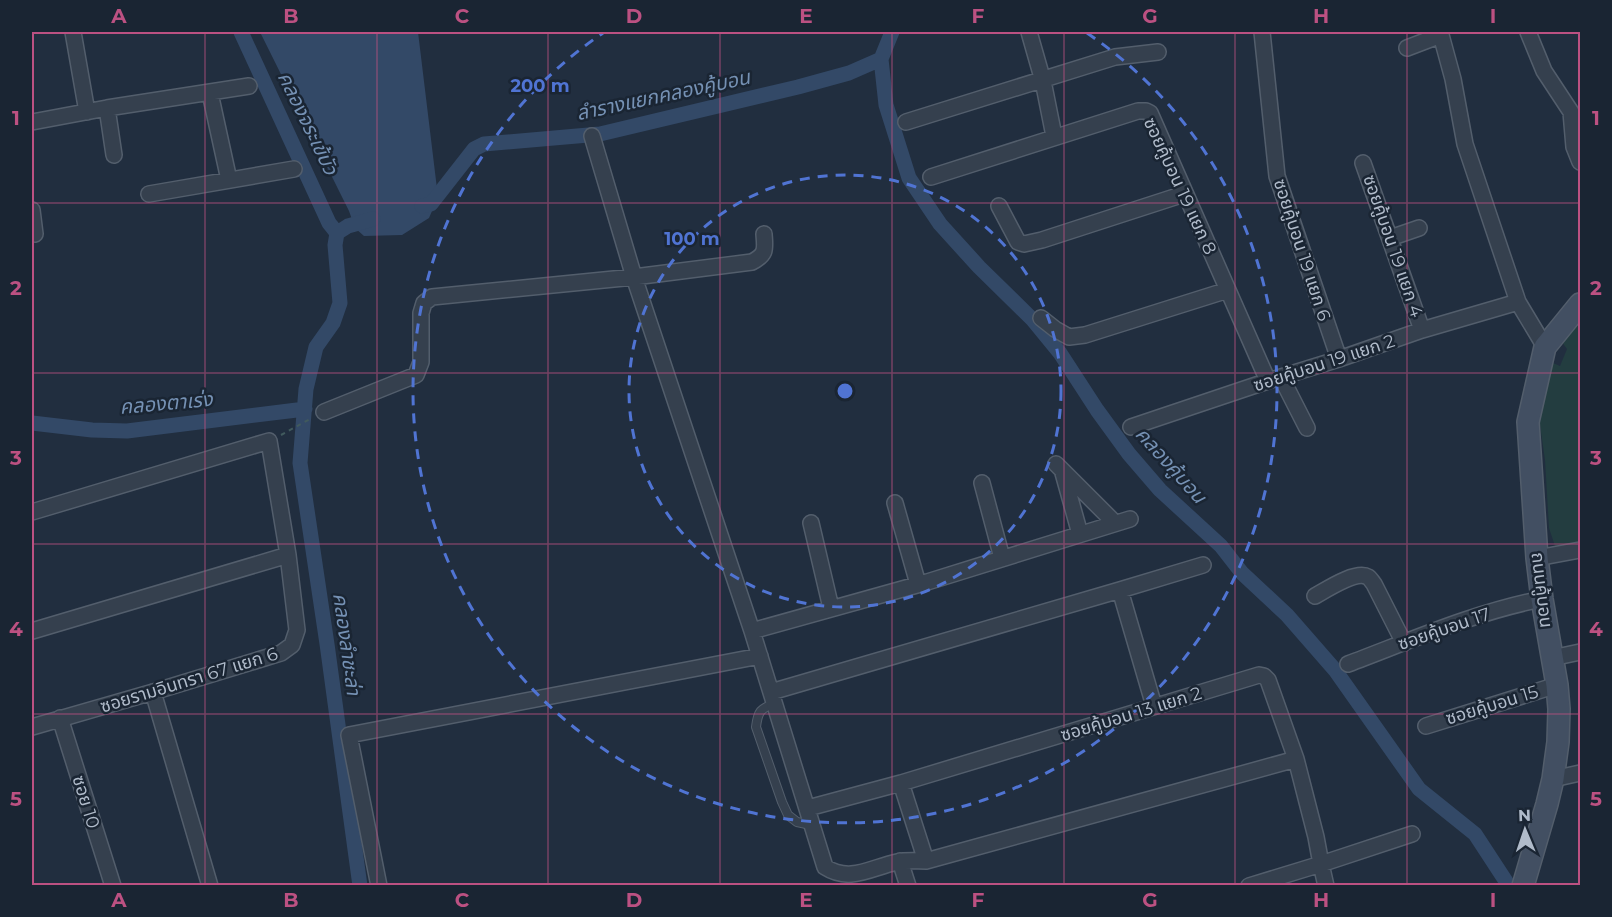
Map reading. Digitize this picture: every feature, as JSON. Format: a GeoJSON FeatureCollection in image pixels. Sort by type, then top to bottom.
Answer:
{"type":"FeatureCollection","features":[{"type":"Feature","properties":{"kind":"main road","name":"ถนนคู้บอน"},"geometry":{"type":"LineString","coordinates":[[1523,885],[1553,779],[1558,742],[1559,709],[1537,558],[1528,422],[1545,346],[1578,312]]}},
{"type":"Feature","properties":{"kind":"street"},"geometry":{"type":"LineString","coordinates":[[73,32],[87,112]]}},
{"type":"Feature","properties":{"kind":"street"},"geometry":{"type":"LineString","coordinates":[[931,177],[1054,136],[1043,81],[1029,32]]}},
{"type":"Feature","properties":{"kind":"street","name":"ซอยคู้บอน 19 แยก 6"},"geometry":{"type":"LineString","coordinates":[[1262,32],[1277,176],[1339,359]]}},
{"type":"Feature","properties":{"kind":"street"},"geometry":{"type":"LineString","coordinates":[[1528,32],[1545,71],[1571,112],[1575,147],[1581,162]]}},
{"type":"Feature","properties":{"kind":"street"},"geometry":{"type":"LineString","coordinates":[[1407,48],[1441,33],[1453,79],[1465,144],[1518,302],[1545,346]]}},
{"type":"Feature","properties":{"kind":"street"},"geometry":{"type":"LineString","coordinates":[[906,122],[1115,57],[1158,52]]}},
{"type":"Feature","properties":{"kind":"street"},"geometry":{"type":"LineString","coordinates":[[32,122],[249,86]]}},
{"type":"Feature","properties":{"kind":"street"},"geometry":{"type":"LineString","coordinates":[[210,93],[229,180]]}},
{"type":"Feature","properties":{"kind":"street"},"geometry":{"type":"LineString","coordinates":[[107,108],[114,155]]}},
{"type":"Feature","properties":{"kind":"street","name":"ซอยคู้บอน 19 แยก 8"},"geometry":{"type":"LineString","coordinates":[[1054,136],[1138,111],[1150,113],[1228,290],[1275,379],[1307,429]]}},
{"type":"Feature","properties":{"kind":"street"},"geometry":{"type":"LineString","coordinates":[[592,136],[634,277],[752,631],[825,867],[834,873],[849,875],[900,861],[926,861],[1296,759]]}},
{"type":"Feature","properties":{"kind":"street","name":"ซอยคู้บอน 19 แยก 4"},"geometry":{"type":"LineString","coordinates":[[1364,163],[1422,330]]}},
{"type":"Feature","properties":{"kind":"street"},"geometry":{"type":"LineString","coordinates":[[149,194],[294,169]]}},
{"type":"Feature","properties":{"kind":"street"},"geometry":{"type":"LineString","coordinates":[[999,206],[1017,241],[1024,244],[1185,194]]}},
{"type":"Feature","properties":{"kind":"street"},"geometry":{"type":"LineString","coordinates":[[32,210],[36,234]]}},
{"type":"Feature","properties":{"kind":"street"},"geometry":{"type":"LineString","coordinates":[[1390,238],[1419,228]]}},
{"type":"Feature","properties":{"kind":"street"},"geometry":{"type":"LineString","coordinates":[[324,412],[416,375],[421,362],[421,313],[424,303],[432,297],[634,277],[752,262],[760,258],[764,252],[764,234]]}},
{"type":"Feature","properties":{"kind":"street"},"geometry":{"type":"LineString","coordinates":[[1041,318],[1069,337],[1086,335],[1228,290]]}},
{"type":"Feature","properties":{"kind":"street","name":"ซอยคู้บอน 19 แยก 2"},"geometry":{"type":"LineString","coordinates":[[1131,428],[1422,330],[1518,302]]}},
{"type":"Feature","properties":{"kind":"street"},"geometry":{"type":"LineString","coordinates":[[32,512],[269,441],[288,555],[32,631]]}},
{"type":"Feature","properties":{"kind":"street"},"geometry":{"type":"LineString","coordinates":[[752,631],[918,584],[1002,558],[1080,534],[1122,521],[1059,467],[1080,534]]}},
{"type":"Feature","properties":{"kind":"street"},"geometry":{"type":"LineString","coordinates":[[982,483],[1002,558]]}},
{"type":"Feature","properties":{"kind":"street"},"geometry":{"type":"LineString","coordinates":[[895,503],[918,584]]}},
{"type":"Feature","properties":{"kind":"street"},"geometry":{"type":"LineString","coordinates":[[811,524],[831,608]]}},
{"type":"Feature","properties":{"kind":"street"},"geometry":{"type":"LineString","coordinates":[[1537,558],[1581,550]]}},
{"type":"Feature","properties":{"kind":"street","name":"ซอยรามอินทรา 67 แยก 6"},"geometry":{"type":"LineString","coordinates":[[32,727],[281,653],[292,645],[297,630],[288,555]]}},
{"type":"Feature","properties":{"kind":"street"},"geometry":{"type":"LineString","coordinates":[[773,698],[1203,565]]}},
{"type":"Feature","properties":{"kind":"street"},"geometry":{"type":"LineString","coordinates":[[1315,596],[1352,577],[1370,578],[1404,643]]}},
{"type":"Feature","properties":{"kind":"street"},"geometry":{"type":"LineString","coordinates":[[1120,590],[1155,706]]}},
{"type":"Feature","properties":{"kind":"street","name":"ซอยคู้บอน 17"},"geometry":{"type":"LineString","coordinates":[[1348,664],[1467,618],[1542,599]]}},
{"type":"Feature","properties":{"kind":"street"},"geometry":{"type":"LineString","coordinates":[[1552,658],[1581,652]]}},
{"type":"Feature","properties":{"kind":"street"},"geometry":{"type":"LineString","coordinates":[[380,885],[349,735],[760,656]]}},
{"type":"Feature","properties":{"kind":"street","name":"ซอยคู้บอน 13 แยก 2"},"geometry":{"type":"LineString","coordinates":[[808,808],[902,783],[1258,675],[1268,680],[1296,759],[1326,885]]}},
{"type":"Feature","properties":{"kind":"street","name":"ซอยคู้บอน 15"},"geometry":{"type":"LineString","coordinates":[[1426,726],[1557,685]]}},
{"type":"Feature","properties":{"kind":"street"},"geometry":{"type":"LineString","coordinates":[[153,692],[210,885]]}},
{"type":"Feature","properties":{"kind":"street","name":"ซอย 10"},"geometry":{"type":"LineString","coordinates":[[60,718],[113,885]]}},
{"type":"Feature","properties":{"kind":"street"},"geometry":{"type":"LineString","coordinates":[[1553,779],[1581,773]]}},
{"type":"Feature","properties":{"kind":"street"},"geometry":{"type":"LineString","coordinates":[[902,783],[926,861]]}},
{"type":"Feature","properties":{"kind":"street"},"geometry":{"type":"LineString","coordinates":[[1249,885],[1412,834]]}},
{"type":"Feature","properties":{"kind":"street"},"geometry":{"type":"LineString","coordinates":[[900,861],[908,885]]}},
{"type":"Feature","properties":{"kind":"lane"},"geometry":{"type":"LineString","coordinates":[[773,698],[757,716],[756,727],[788,815],[797,822],[813,825]]}},
{"type":"Feature","properties":{"kind":"path"},"geometry":{"type":"LineString","coordinates":[[282,435],[324,412]]}},
{"type":"Feature","properties":{"kind":"green space"},"geometry":{"type":"Polygon","coordinates":[[[1580,312],[1580,546],[1557,552],[1549,528],[1545,460],[1539,418],[1546,360],[1560,366],[1567,349],[1559,338],[1580,312]]]}},
{"type":"Feature","properties":{"kind":"water"},"geometry":{"type":"Polygon","coordinates":[[[260,32],[418,32],[438,197],[429,218],[402,235],[364,236],[355,228],[349,211],[260,32]]]}},
{"type":"Feature","properties":{"kind":"waterway","name":"คลองจระเข้บัว"},"geometry":{"type":"LineString","coordinates":[[241,32],[329,223],[337,233]]}},
{"type":"Feature","properties":{"kind":"waterway","name":"คลองคู้บอน"},"geometry":{"type":"LineString","coordinates":[[892,32],[881,59],[886,105],[909,178],[940,224],[979,267],[1033,320],[1060,353],[1129,454],[1160,490],[1221,546],[1242,573],[1287,615],[1335,670],[1419,789],[1475,834],[1509,886]]}},
{"type":"Feature","properties":{"kind":"waterway","name":"ลำรางแยกคลองคู้บอน"},"geometry":{"type":"LineString","coordinates":[[422,206],[431,204],[474,149],[484,144],[600,134],[798,87],[849,73],[881,59]]}},
{"type":"Feature","properties":{"kind":"waterway","name":"ลำรางแยกคลองคู้บอน"},"geometry":{"type":"LineString","coordinates":[[337,233],[348,226],[373,219]]}},
{"type":"Feature","properties":{"kind":"waterway","name":"คลองลำชะล่า"},"geometry":{"type":"LineString","coordinates":[[337,233],[335,245],[340,303],[333,323],[316,347],[306,389],[300,463],[360,886]]}},
{"type":"Feature","properties":{"kind":"waterway","name":"คลองตาเร่ง"},"geometry":{"type":"LineString","coordinates":[[32,423],[92,430],[127,431],[305,409]]}}]}
